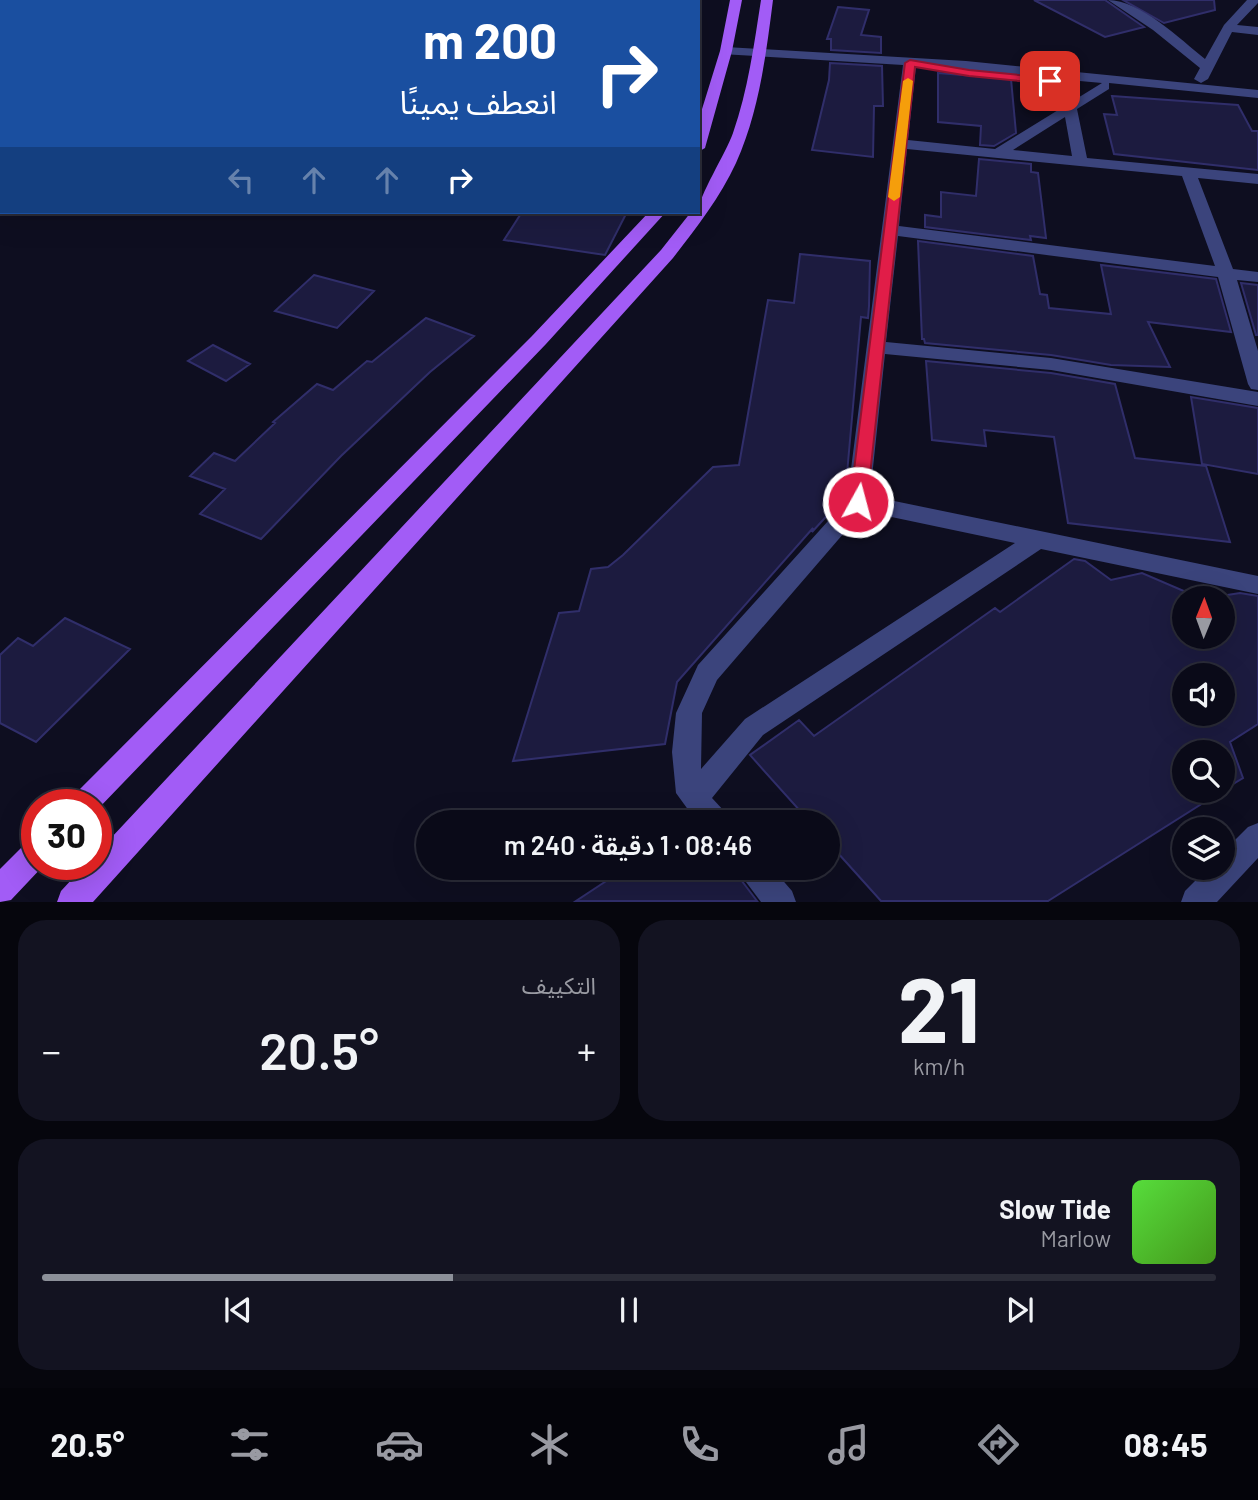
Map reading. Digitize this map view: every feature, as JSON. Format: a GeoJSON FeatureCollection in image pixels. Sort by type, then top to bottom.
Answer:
{"type":"FeatureCollection","features":[{"type":"Feature","properties":{"kind":"main road"},"geometry":{"type":"LineString","coordinates":[[700,141],[726,51],[736,0]]}},
{"type":"Feature","properties":{"kind":"main road"},"geometry":{"type":"LineString","coordinates":[[700,210],[733,153],[747,111],[760,54],[767,0]]}},
{"type":"Feature","properties":{"kind":"main road"},"geometry":{"type":"LineString","coordinates":[[99,789],[539,340],[656,214]]}},
{"type":"Feature","properties":{"kind":"main road"},"geometry":{"type":"LineString","coordinates":[[72,901],[667,254],[697,214]]}},
{"type":"Feature","properties":{"kind":"main road"},"geometry":{"type":"LineString","coordinates":[[0,890],[21,868]]}},
{"type":"Feature","properties":{"kind":"street"},"geometry":{"type":"LineString","coordinates":[[1114,0],[1157,27],[1206,66]]}},
{"type":"Feature","properties":{"kind":"street"},"geometry":{"type":"LineString","coordinates":[[1197,87],[1228,28],[1243,9],[1255,0]]}},
{"type":"Feature","properties":{"kind":"street"},"geometry":{"type":"LineString","coordinates":[[1228,28],[1258,31]]}},
{"type":"Feature","properties":{"kind":"street"},"geometry":{"type":"LineString","coordinates":[[726,51],[966,65],[1258,94]]}},
{"type":"Feature","properties":{"kind":"street"},"geometry":{"type":"LineString","coordinates":[[910,63],[969,73],[1258,102]]}},
{"type":"Feature","properties":{"kind":"street"},"geometry":{"type":"LineString","coordinates":[[704,810],[690,793],[686,752],[689,713],[707,673],[858,502],[910,63]]}},
{"type":"Feature","properties":{"kind":"street"},"geometry":{"type":"LineString","coordinates":[[999,153],[1104,86]]}},
{"type":"Feature","properties":{"kind":"street"},"geometry":{"type":"LineString","coordinates":[[1070,109],[1080,160]]}},
{"type":"Feature","properties":{"kind":"street"},"geometry":{"type":"LineString","coordinates":[[901,144],[1258,179]]}},
{"type":"Feature","properties":{"kind":"street"},"geometry":{"type":"LineString","coordinates":[[1187,170],[1226,273],[1258,383]]}},
{"type":"Feature","properties":{"kind":"street"},"geometry":{"type":"LineString","coordinates":[[889,230],[1258,277]]}},
{"type":"Feature","properties":{"kind":"street"},"geometry":{"type":"LineString","coordinates":[[876,347],[1051,364],[1258,399]]}},
{"type":"Feature","properties":{"kind":"street"},"geometry":{"type":"LineString","coordinates":[[858,502],[1258,585]]}},
{"type":"Feature","properties":{"kind":"street"},"geometry":{"type":"LineString","coordinates":[[694,798],[754,727],[1037,540]]}},
{"type":"Feature","properties":{"kind":"street"},"geometry":{"type":"LineString","coordinates":[[1196,901],[1258,837]]}},
{"type":"Feature","properties":{"kind":"street"},"geometry":{"type":"LineString","coordinates":[[763,880],[781,901]]}},
{"type":"Feature","properties":{"kind":"building"},"geometry":{"type":"Polygon","coordinates":[[[1034,0],[1105,0],[1144,27],[1105,37],[1034,0]]]}},
{"type":"Feature","properties":{"kind":"building"},"geometry":{"type":"Polygon","coordinates":[[[1123,0],[1214,0],[1215,10],[1164,23],[1123,0]]]}},
{"type":"Feature","properties":{"kind":"building"},"geometry":{"type":"Polygon","coordinates":[[[838,7],[869,10],[861,35],[881,37],[881,53],[831,50],[831,39],[827,39],[838,7]]]}},
{"type":"Feature","properties":{"kind":"building"},"geometry":{"type":"Polygon","coordinates":[[[830,63],[882,66],[883,106],[874,106],[873,157],[812,150],[829,80],[830,63]]]}},
{"type":"Feature","properties":{"kind":"building"},"geometry":{"type":"Polygon","coordinates":[[[938,73],[1011,79],[1016,133],[994,146],[980,145],[981,126],[938,122],[938,73]]]}},
{"type":"Feature","properties":{"kind":"building"},"geometry":{"type":"Polygon","coordinates":[[[1112,96],[1238,105],[1252,131],[1258,131],[1258,170],[1114,154],[1104,114],[1117,115],[1112,96]]]}},
{"type":"Feature","properties":{"kind":"building"},"geometry":{"type":"Polygon","coordinates":[[[979,159],[1031,164],[1031,172],[1038,173],[1046,238],[1030,236],[1031,240],[925,227],[925,215],[941,217],[941,192],[976,196],[979,159]]]}},
{"type":"Feature","properties":{"kind":"building"},"geometry":{"type":"Polygon","coordinates":[[[521,214],[626,214],[605,255],[504,240],[521,214]]]}},
{"type":"Feature","properties":{"kind":"building"},"geometry":{"type":"Polygon","coordinates":[[[918,241],[1033,256],[1040,294],[1047,295],[1049,308],[1111,314],[1101,265],[1216,279],[1231,332],[1148,322],[1170,367],[1111,365],[1051,355],[925,343],[922,339],[918,241]]]}},
{"type":"Feature","properties":{"kind":"building"},"geometry":{"type":"Polygon","coordinates":[[[800,254],[870,261],[868,318],[861,317],[845,496],[812,532],[813,528],[677,682],[665,744],[513,761],[559,613],[579,611],[591,569],[608,567],[623,555],[713,467],[739,465],[768,300],[794,303],[800,254]]]}},
{"type":"Feature","properties":{"kind":"building"},"geometry":{"type":"Polygon","coordinates":[[[314,275],[374,291],[337,328],[275,311],[314,275]]]}},
{"type":"Feature","properties":{"kind":"building"},"geometry":{"type":"Polygon","coordinates":[[[1241,283],[1258,285],[1258,335],[1256,335],[1241,283]]]}},
{"type":"Feature","properties":{"kind":"building"},"geometry":{"type":"Polygon","coordinates":[[[426,318],[474,336],[430,372],[341,456],[261,539],[200,514],[225,489],[190,476],[214,453],[235,461],[275,423],[273,422],[317,384],[333,390],[367,361],[372,362],[426,318]]]}},
{"type":"Feature","properties":{"kind":"building"},"geometry":{"type":"Polygon","coordinates":[[[213,345],[250,364],[226,381],[188,361],[213,345]]]}},
{"type":"Feature","properties":{"kind":"building"},"geometry":{"type":"Polygon","coordinates":[[[926,361],[1051,373],[1115,384],[1135,458],[1206,466],[1230,542],[1068,523],[1054,437],[984,430],[986,446],[932,440],[926,361]]]}},
{"type":"Feature","properties":{"kind":"building"},"geometry":{"type":"Polygon","coordinates":[[[1191,397],[1258,408],[1258,474],[1202,464],[1191,397]]]}},
{"type":"Feature","properties":{"kind":"building"},"geometry":{"type":"Polygon","coordinates":[[[1074,559],[1085,561],[1111,580],[1142,573],[1172,586],[1172,649],[1236,649],[1236,594],[1258,596],[1258,724],[1233,740],[1172,740],[1172,803],[1203,803],[1181,817],[1172,817],[1172,823],[1048,901],[881,901],[840,855],[840,810],[799,810],[750,755],[799,720],[814,736],[995,608],[1000,612],[1074,559]]]}},
{"type":"Feature","properties":{"kind":"building"},"geometry":{"type":"Polygon","coordinates":[[[65,618],[130,649],[36,742],[0,723],[0,655],[18,638],[33,646],[65,618]]]}},
{"type":"Feature","properties":{"kind":"building"},"geometry":{"type":"Polygon","coordinates":[[[1235,756],[1243,778],[1235,783],[1235,756]]]}},
{"type":"Feature","properties":{"kind":"building"},"geometry":{"type":"Polygon","coordinates":[[[608,880],[741,880],[757,901],[576,901],[608,880]]]}},
{"type":"Feature","properties":{"kind":"slow traffic"},"geometry":{"type":"LineString","coordinates":[[894,197],[908,81]]}},
{"type":"Feature","properties":{"kind":"route"},"geometry":{"type":"LineString","coordinates":[[858,502],[910,63],[969,73],[1050,81]]}}]}
